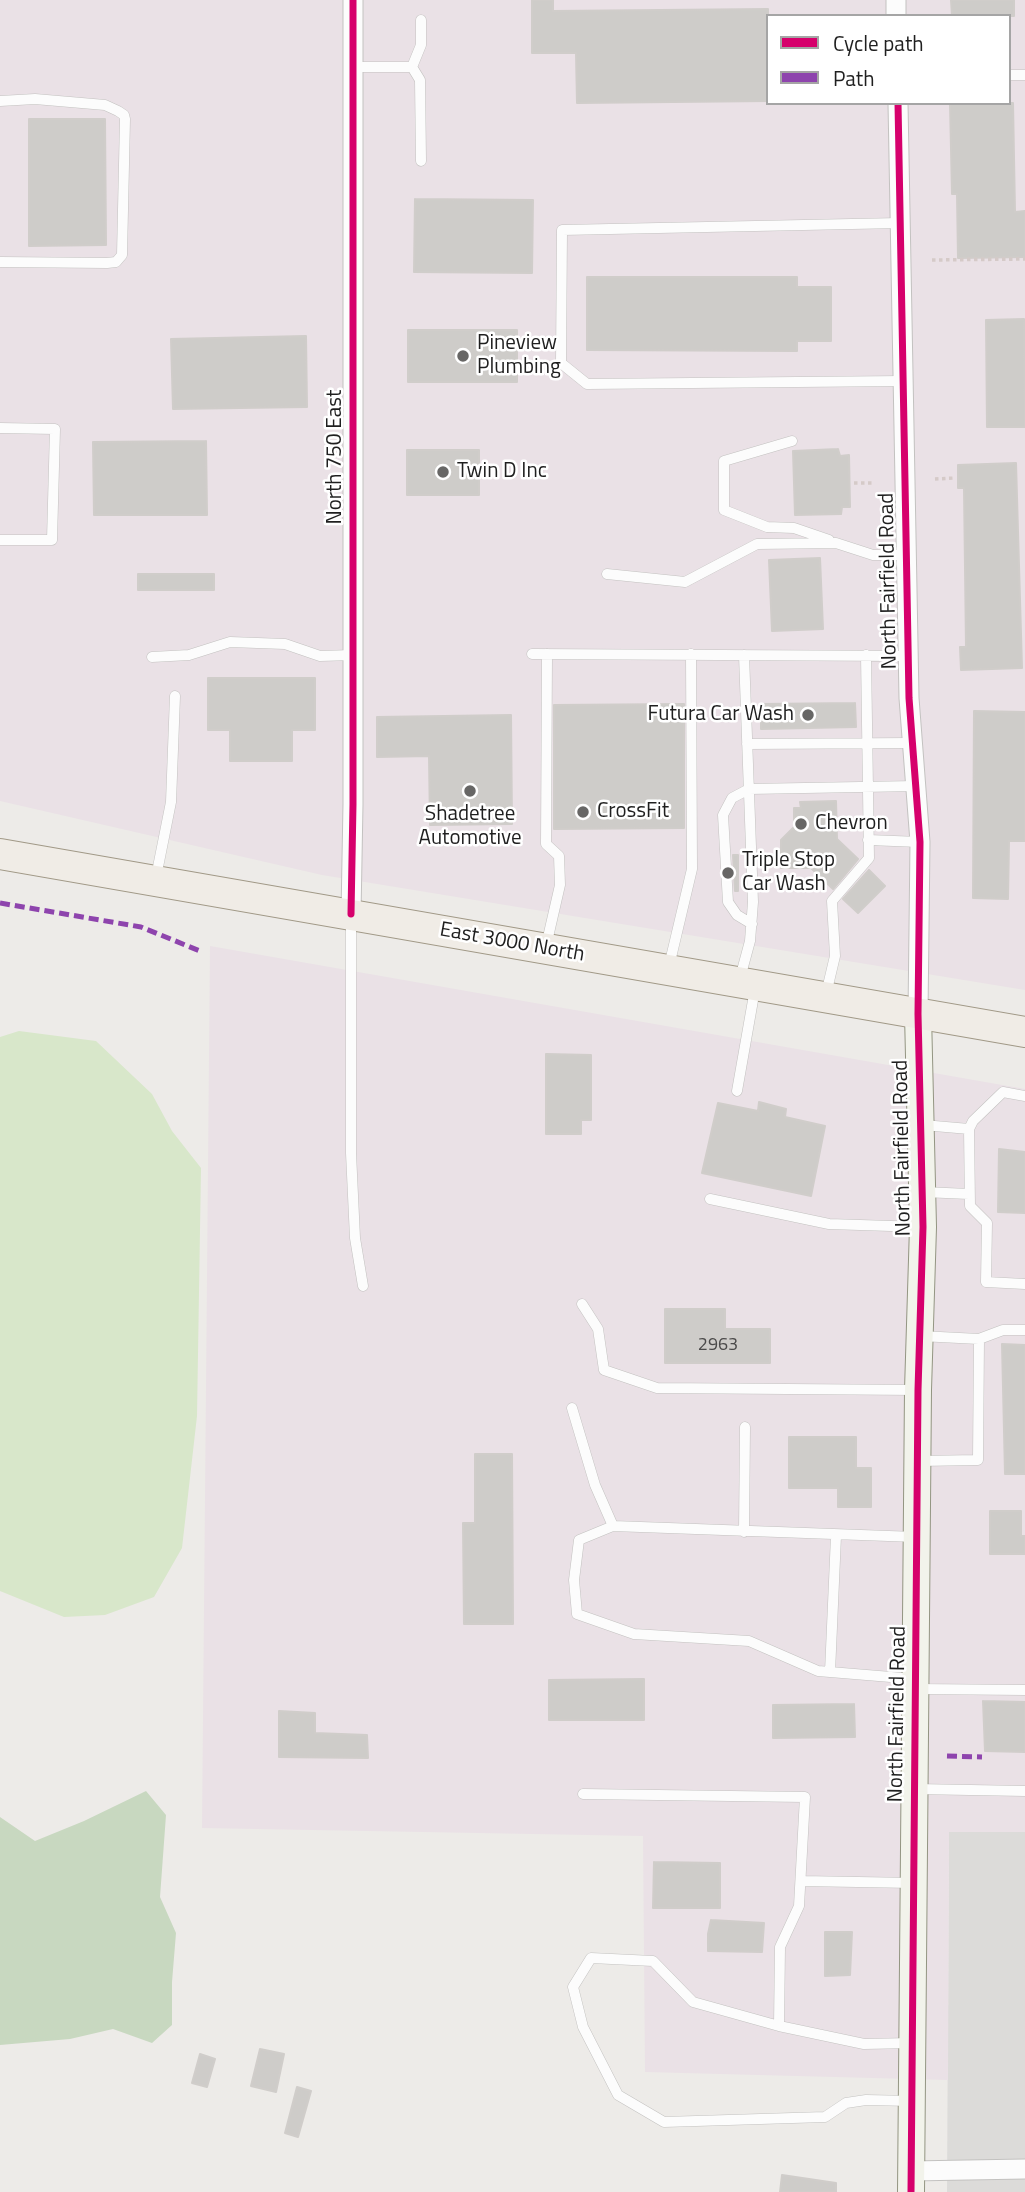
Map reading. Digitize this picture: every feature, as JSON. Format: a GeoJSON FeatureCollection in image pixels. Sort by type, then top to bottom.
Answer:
{"type":"FeatureCollection","features":[{"type":"Feature","properties":{"kind":"main road","name":"East 3000 North"},"geometry":{"type":"LineString","coordinates":[[0,854],[1025,1032]]}},
{"type":"Feature","properties":{"kind":"main road","name":"North Fairfield Road"},"geometry":{"type":"LineString","coordinates":[[911,2181],[918,1390],[923,1227],[918,1014]]}},
{"type":"Feature","properties":{"kind":"street","name":"North 750 East"},"geometry":{"type":"LineString","coordinates":[[351,914],[354,0]]}},
{"type":"Feature","properties":{"kind":"street","name":"North Fairfield Road"},"geometry":{"type":"LineString","coordinates":[[898,105],[908,656],[920,842],[918,1014]]}},
{"type":"Feature","properties":{"kind":"street"},"geometry":{"type":"LineString","coordinates":[[911,2181],[1025,2168]]}},
{"type":"Feature","properties":{"kind":"lane"},"geometry":{"type":"LineString","coordinates":[[412,67],[421,45],[421,20]]}},
{"type":"Feature","properties":{"kind":"lane"},"geometry":{"type":"LineString","coordinates":[[354,67],[412,67]]}},
{"type":"Feature","properties":{"kind":"lane"},"geometry":{"type":"LineString","coordinates":[[412,67],[420,80],[421,161]]}},
{"type":"Feature","properties":{"kind":"lane"},"geometry":{"type":"LineString","coordinates":[[0,101],[35,99],[104,105],[124,115],[125,119],[122,255],[116,261],[107,263],[0,262]]}},
{"type":"Feature","properties":{"kind":"lane"},"geometry":{"type":"LineString","coordinates":[[900,223],[562,230],[561,363],[587,384],[903,381]]}},
{"type":"Feature","properties":{"kind":"lane"},"geometry":{"type":"LineString","coordinates":[[0,428],[55,429],[52,540],[0,540]]}},
{"type":"Feature","properties":{"kind":"lane"},"geometry":{"type":"LineString","coordinates":[[792,441],[724,461],[724,510],[767,527],[794,527],[873,555],[905,555]]}},
{"type":"Feature","properties":{"kind":"lane"},"geometry":{"type":"LineString","coordinates":[[607,574],[685,582],[757,544],[836,543]]}},
{"type":"Feature","properties":{"kind":"lane"},"geometry":{"type":"LineString","coordinates":[[152,657],[189,655],[230,642],[285,644],[320,656],[353,655]]}},
{"type":"Feature","properties":{"kind":"lane"},"geometry":{"type":"LineString","coordinates":[[532,654],[908,656]]}},
{"type":"Feature","properties":{"kind":"lane"},"geometry":{"type":"LineString","coordinates":[[545,950],[560,884],[559,856],[546,844],[547,654]]}},
{"type":"Feature","properties":{"kind":"lane"},"geometry":{"type":"LineString","coordinates":[[668,970],[692,869],[691,654]]}},
{"type":"Feature","properties":{"kind":"lane"},"geometry":{"type":"LineString","coordinates":[[737,1091],[752,923],[744,655]]}},
{"type":"Feature","properties":{"kind":"lane"},"geometry":{"type":"LineString","coordinates":[[825,998],[835,956],[832,901],[869,858],[866,655]]}},
{"type":"Feature","properties":{"kind":"lane"},"geometry":{"type":"LineString","coordinates":[[156,881],[170,802],[175,696]]}},
{"type":"Feature","properties":{"kind":"lane"},"geometry":{"type":"LineString","coordinates":[[747,744],[912,743]]}},
{"type":"Feature","properties":{"kind":"lane"},"geometry":{"type":"LineString","coordinates":[[752,923],[737,915],[728,902],[723,815],[732,798],[749,789],[916,786]]}},
{"type":"Feature","properties":{"kind":"lane"},"geometry":{"type":"LineString","coordinates":[[869,840],[920,842]]}},
{"type":"Feature","properties":{"kind":"lane"},"geometry":{"type":"LineString","coordinates":[[351,914],[351,1153],[355,1238],[363,1286]]}},
{"type":"Feature","properties":{"kind":"lane"},"geometry":{"type":"LineString","coordinates":[[1025,1096],[1003,1092],[973,1121],[969,1129],[970,1206],[986,1223],[986,1282],[1025,1284]]}},
{"type":"Feature","properties":{"kind":"lane"},"geometry":{"type":"LineString","coordinates":[[922,1125],[969,1129]]}},
{"type":"Feature","properties":{"kind":"lane"},"geometry":{"type":"LineString","coordinates":[[922,1192],[969,1194]]}},
{"type":"Feature","properties":{"kind":"lane"},"geometry":{"type":"LineString","coordinates":[[710,1199],[829,1224],[923,1227]]}},
{"type":"Feature","properties":{"kind":"lane"},"geometry":{"type":"LineString","coordinates":[[582,1304],[598,1329],[604,1370],[657,1388],[918,1390]]}},
{"type":"Feature","properties":{"kind":"lane"},"geometry":{"type":"LineString","coordinates":[[920,1336],[979,1339],[1003,1330],[1025,1330]]}},
{"type":"Feature","properties":{"kind":"lane"},"geometry":{"type":"LineString","coordinates":[[918,1461],[978,1460],[979,1339]]}},
{"type":"Feature","properties":{"kind":"lane"},"geometry":{"type":"LineString","coordinates":[[572,1408],[595,1485],[613,1526]]}},
{"type":"Feature","properties":{"kind":"lane"},"geometry":{"type":"LineString","coordinates":[[744,1532],[745,1427]]}},
{"type":"Feature","properties":{"kind":"lane"},"geometry":{"type":"LineString","coordinates":[[917,1537],[613,1526],[579,1540],[574,1580],[577,1614],[634,1634],[749,1641],[818,1671],[916,1684],[1025,1690]]}},
{"type":"Feature","properties":{"kind":"lane"},"geometry":{"type":"LineString","coordinates":[[830,1672],[836,1535]]}},
{"type":"Feature","properties":{"kind":"lane"},"geometry":{"type":"LineString","coordinates":[[915,1789],[1025,1791]]}},
{"type":"Feature","properties":{"kind":"lane"},"geometry":{"type":"LineString","coordinates":[[583,1794],[805,1797],[799,1906],[780,1947],[779,2026]]}},
{"type":"Feature","properties":{"kind":"lane"},"geometry":{"type":"LineString","coordinates":[[801,1881],[914,1883]]}},
{"type":"Feature","properties":{"kind":"lane"},"geometry":{"type":"LineString","coordinates":[[912,2043],[864,2044],[779,2026],[693,2002],[653,1961],[591,1958],[573,1987],[583,2027],[618,2095],[664,2122],[825,2117],[846,2103],[866,2100],[912,2101]]}},
{"type":"Feature","properties":{"kind":"path"},"geometry":{"type":"LineString","coordinates":[[932,260],[1025,259]]}},
{"type":"Feature","properties":{"kind":"path"},"geometry":{"type":"LineString","coordinates":[[935,479],[955,478]]}},
{"type":"Feature","properties":{"kind":"path"},"geometry":{"type":"LineString","coordinates":[[854,483],[872,482]]}},
{"type":"Feature","properties":{"kind":"shaded area"},"geometry":{"type":"Polygon","coordinates":[[[0,0],[1025,0],[1025,990],[322,875],[0,801],[0,0]]]}},
{"type":"Feature","properties":{"kind":"shaded area"},"geometry":{"type":"Polygon","coordinates":[[[210,946],[1025,1089],[1025,1832],[949,1832],[948,2080],[645,2072],[643,1836],[202,1828],[210,946]]]}},
{"type":"Feature","properties":{"kind":"shaded area"},"geometry":{"type":"Polygon","coordinates":[[[949,1831],[1025,1832],[1025,2192],[947,2192],[949,1831]]]}},
{"type":"Feature","properties":{"kind":"green space"},"geometry":{"type":"Polygon","coordinates":[[[19,1031],[96,1041],[152,1094],[172,1131],[201,1168],[197,1416],[182,1548],[154,1597],[105,1615],[64,1617],[0,1591],[0,1037],[19,1031]]]}},
{"type":"Feature","properties":{"kind":"green space"},"geometry":{"type":"Polygon","coordinates":[[[146,1791],[166,1815],[160,1897],[176,1933],[172,2025],[152,2043],[113,2029],[70,2039],[0,2045],[0,1817],[35,1841],[146,1791]]]}},
{"type":"Feature","properties":{"kind":"building"},"geometry":{"type":"Polygon","coordinates":[[[532,0],[553,0],[553,11],[768,9],[766,101],[577,103],[576,53],[532,53],[532,0]]]}},
{"type":"Feature","properties":{"kind":"building"},"geometry":{"type":"Polygon","coordinates":[[[951,0],[1014,0],[1014,16],[952,14],[951,0]]]}},
{"type":"Feature","properties":{"kind":"building"},"geometry":{"type":"Polygon","coordinates":[[[1013,103],[1015,212],[1025,211],[1025,257],[958,258],[957,194],[952,194],[950,105],[1013,103]]]}},
{"type":"Feature","properties":{"kind":"building"},"geometry":{"type":"Polygon","coordinates":[[[29,119],[105,119],[106,245],[29,246],[29,119]]]}},
{"type":"Feature","properties":{"kind":"building"},"geometry":{"type":"Polygon","coordinates":[[[415,199],[533,200],[532,273],[414,272],[415,199]]]}},
{"type":"Feature","properties":{"kind":"building"},"geometry":{"type":"Polygon","coordinates":[[[587,277],[797,277],[797,287],[831,287],[831,341],[797,341],[797,351],[587,350],[587,277]]]}},
{"type":"Feature","properties":{"kind":"building"},"geometry":{"type":"Polygon","coordinates":[[[1024,319],[1025,427],[987,427],[986,320],[1024,319]]]}},
{"type":"Feature","properties":{"kind":"building","name":"Pineview Plumbing"},"geometry":{"type":"Polygon","coordinates":[[[408,330],[517,330],[517,382],[408,382],[408,330]]]}},
{"type":"Feature","properties":{"kind":"building"},"geometry":{"type":"Polygon","coordinates":[[[306,336],[307,407],[173,409],[171,339],[306,336]]]}},
{"type":"Feature","properties":{"kind":"building"},"geometry":{"type":"Polygon","coordinates":[[[206,441],[207,515],[94,515],[93,442],[206,441]]]}},
{"type":"Feature","properties":{"kind":"building"},"geometry":{"type":"Polygon","coordinates":[[[838,449],[840,456],[849,455],[850,507],[842,507],[841,514],[795,515],[793,451],[838,449]]]}},
{"type":"Feature","properties":{"kind":"building","name":"Twin D Inc"},"geometry":{"type":"Polygon","coordinates":[[[407,450],[479,450],[479,495],[407,495],[407,450]]]}},
{"type":"Feature","properties":{"kind":"building"},"geometry":{"type":"Polygon","coordinates":[[[1016,463],[1022,668],[961,670],[960,647],[966,647],[964,488],[958,488],[958,465],[1016,463]]]}},
{"type":"Feature","properties":{"kind":"building"},"geometry":{"type":"Polygon","coordinates":[[[820,558],[823,629],[772,631],[769,560],[820,558]]]}},
{"type":"Feature","properties":{"kind":"building"},"geometry":{"type":"Polygon","coordinates":[[[138,574],[214,574],[214,590],[138,590],[138,574]]]}},
{"type":"Feature","properties":{"kind":"building"},"geometry":{"type":"Polygon","coordinates":[[[208,678],[315,678],[315,730],[292,730],[292,761],[230,761],[230,730],[208,730],[208,678]]]}},
{"type":"Feature","properties":{"kind":"building","name":"Futura Car Wash"},"geometry":{"type":"Polygon","coordinates":[[[855,703],[856,727],[761,729],[761,704],[855,703]]]}},
{"type":"Feature","properties":{"kind":"building"},"geometry":{"type":"Polygon","coordinates":[[[684,704],[684,828],[554,829],[554,705],[684,704]]]}},
{"type":"Feature","properties":{"kind":"building"},"geometry":{"type":"Polygon","coordinates":[[[974,711],[1025,712],[1025,841],[1009,841],[1008,899],[973,898],[974,711]]]}},
{"type":"Feature","properties":{"kind":"building","name":"Shadetree Automotive"},"geometry":{"type":"Polygon","coordinates":[[[511,715],[512,824],[430,825],[429,756],[377,757],[377,717],[511,715]]]}},
{"type":"Feature","properties":{"kind":"building"},"geometry":{"type":"Polygon","coordinates":[[[836,801],[837,839],[858,859],[833,889],[811,868],[781,868],[781,840],[794,827],[794,808],[801,808],[800,802],[836,801]]]}},
{"type":"Feature","properties":{"kind":"building"},"geometry":{"type":"Polygon","coordinates":[[[733,855],[738,855],[738,891],[735,891],[733,855]]]}},
{"type":"Feature","properties":{"kind":"building"},"geometry":{"type":"Polygon","coordinates":[[[869,870],[885,886],[858,913],[843,899],[869,870]]]}},
{"type":"Feature","properties":{"kind":"building"},"geometry":{"type":"Polygon","coordinates":[[[546,1054],[591,1055],[591,1120],[581,1120],[581,1134],[546,1134],[546,1054]]]}},
{"type":"Feature","properties":{"kind":"building"},"geometry":{"type":"Polygon","coordinates":[[[759,1102],[786,1109],[785,1117],[825,1126],[811,1196],[702,1173],[718,1103],[758,1111],[759,1102]]]}},
{"type":"Feature","properties":{"kind":"building"},"geometry":{"type":"Polygon","coordinates":[[[999,1149],[1025,1152],[1025,1213],[998,1212],[999,1149]]]}},
{"type":"Feature","properties":{"kind":"building"},"geometry":{"type":"Polygon","coordinates":[[[665,1309],[725,1309],[725,1329],[770,1329],[770,1363],[665,1363],[665,1309]]]}},
{"type":"Feature","properties":{"kind":"building"},"geometry":{"type":"Polygon","coordinates":[[[1002,1344],[1025,1345],[1025,1474],[1005,1474],[1002,1344]]]}},
{"type":"Feature","properties":{"kind":"building"},"geometry":{"type":"Polygon","coordinates":[[[789,1437],[856,1437],[856,1468],[871,1468],[871,1507],[838,1507],[838,1488],[789,1488],[789,1437]]]}},
{"type":"Feature","properties":{"kind":"building"},"geometry":{"type":"Polygon","coordinates":[[[475,1454],[512,1454],[513,1624],[464,1624],[463,1523],[475,1523],[475,1454]]]}},
{"type":"Feature","properties":{"kind":"building"},"geometry":{"type":"Polygon","coordinates":[[[990,1511],[1021,1511],[1021,1536],[1025,1536],[1025,1554],[990,1554],[990,1511]]]}},
{"type":"Feature","properties":{"kind":"building"},"geometry":{"type":"Polygon","coordinates":[[[644,1679],[644,1720],[549,1720],[549,1680],[644,1679]]]}},
{"type":"Feature","properties":{"kind":"building"},"geometry":{"type":"Polygon","coordinates":[[[983,1701],[1025,1702],[1025,1752],[985,1751],[983,1701]]]}},
{"type":"Feature","properties":{"kind":"building"},"geometry":{"type":"Polygon","coordinates":[[[854,1704],[855,1737],[773,1738],[773,1705],[854,1704]]]}},
{"type":"Feature","properties":{"kind":"building"},"geometry":{"type":"Polygon","coordinates":[[[279,1711],[315,1713],[315,1733],[367,1735],[368,1758],[279,1757],[279,1711]]]}},
{"type":"Feature","properties":{"kind":"building"},"geometry":{"type":"Polygon","coordinates":[[[654,1862],[720,1863],[720,1908],[653,1908],[654,1862]]]}},
{"type":"Feature","properties":{"kind":"building"},"geometry":{"type":"Polygon","coordinates":[[[711,1920],[764,1923],[762,1952],[708,1951],[711,1920]]]}},
{"type":"Feature","properties":{"kind":"building"},"geometry":{"type":"Polygon","coordinates":[[[825,1932],[852,1932],[850,1975],[825,1976],[825,1932]]]}},
{"type":"Feature","properties":{"kind":"building"},"geometry":{"type":"Polygon","coordinates":[[[260,2049],[284,2054],[276,2092],[251,2086],[260,2049]]]}},
{"type":"Feature","properties":{"kind":"building"},"geometry":{"type":"Polygon","coordinates":[[[200,2054],[215,2059],[207,2087],[192,2083],[200,2054]]]}},
{"type":"Feature","properties":{"kind":"building"},"geometry":{"type":"Polygon","coordinates":[[[297,2087],[311,2091],[298,2137],[285,2133],[297,2087]]]}},
{"type":"Feature","properties":{"kind":"building"},"geometry":{"type":"Polygon","coordinates":[[[782,2175],[836,2183],[836,2192],[780,2192],[782,2175]]]}},
{"type":"Feature","properties":{"kind":"marked path"},"geometry":{"type":"LineString","coordinates":[[0,903],[141,927],[200,951]]}},
{"type":"Feature","properties":{"kind":"marked path"},"geometry":{"type":"LineString","coordinates":[[947,1756],[982,1757]]}},
{"type":"Feature","properties":{"kind":"cycle path"},"geometry":{"type":"LineString","coordinates":[[351,914],[353,0]]}},
{"type":"Feature","properties":{"kind":"cycle path"},"geometry":{"type":"LineString","coordinates":[[898,105],[909,698],[920,842],[918,1014],[923,1227],[918,1390],[911,2192]]}},
{"type":"Feature","properties":{"kind":"place","name":"Pineview Plumbing"},"geometry":{"type":"Point","coordinates":[463,356]}},
{"type":"Feature","properties":{"kind":"place","name":"Twin D Inc"},"geometry":{"type":"Point","coordinates":[443,472]}},
{"type":"Feature","properties":{"kind":"place","name":"Futura Car Wash"},"geometry":{"type":"Point","coordinates":[808,715]}},
{"type":"Feature","properties":{"kind":"place","name":"Shadetree Automotive"},"geometry":{"type":"Point","coordinates":[470,791]}},
{"type":"Feature","properties":{"kind":"place","name":"CrossFit"},"geometry":{"type":"Point","coordinates":[583,812]}},
{"type":"Feature","properties":{"kind":"place","name":"Chevron"},"geometry":{"type":"Point","coordinates":[801,824]}},
{"type":"Feature","properties":{"kind":"place","name":"Triple Stop Car Wash"},"geometry":{"type":"Point","coordinates":[728,873]}}]}
